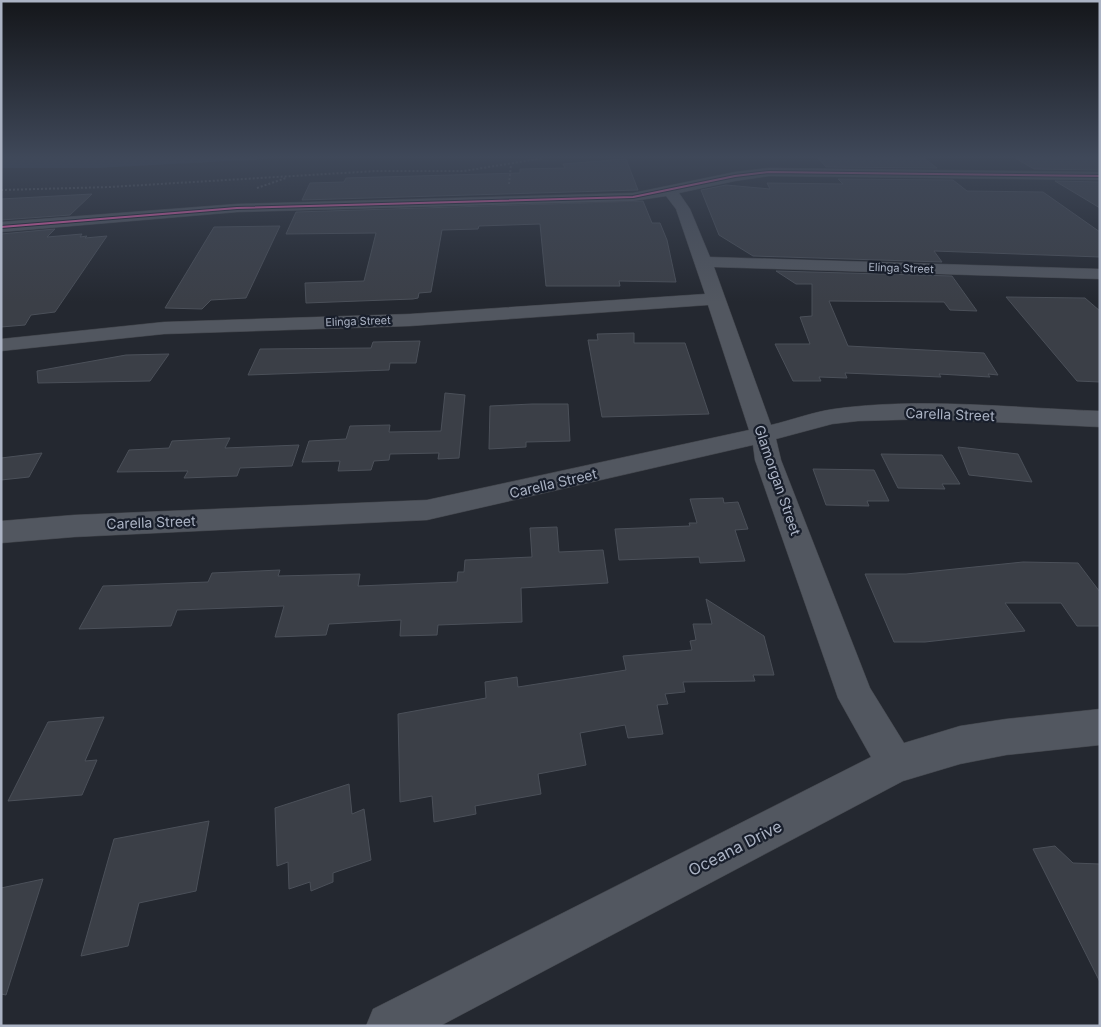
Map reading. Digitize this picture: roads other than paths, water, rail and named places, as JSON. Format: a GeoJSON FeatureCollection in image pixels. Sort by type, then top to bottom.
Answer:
{"type":"FeatureCollection","features":[{"type":"Feature","properties":{"kind":"street"},"geometry":{"type":"LineString","coordinates":[[1,227],[208,210],[345,206]]}},
{"type":"Feature","properties":{"kind":"street","name":"Glamorgan Street"},"geometry":{"type":"LineString","coordinates":[[681,206],[703,262],[763,435],[768,460],[856,698],[896,764]]}},
{"type":"Feature","properties":{"kind":"street","name":"Elinga Street"},"geometry":{"type":"LineString","coordinates":[[703,262],[1100,274]]}},
{"type":"Feature","properties":{"kind":"street","name":"Elinga Street"},"geometry":{"type":"LineString","coordinates":[[1,344],[164,328],[410,320],[715,299]]}},
{"type":"Feature","properties":{"kind":"street","name":"Carella Street"},"geometry":{"type":"LineString","coordinates":[[1,532],[74,526],[427,510],[763,435],[832,417],[866,413],[929,412],[1100,419]]}},
{"type":"Feature","properties":{"kind":"street","name":"Oceana Drive"},"geometry":{"type":"LineString","coordinates":[[390,1026],[896,764],[960,745],[1069,729],[1100,727]]}}]}
